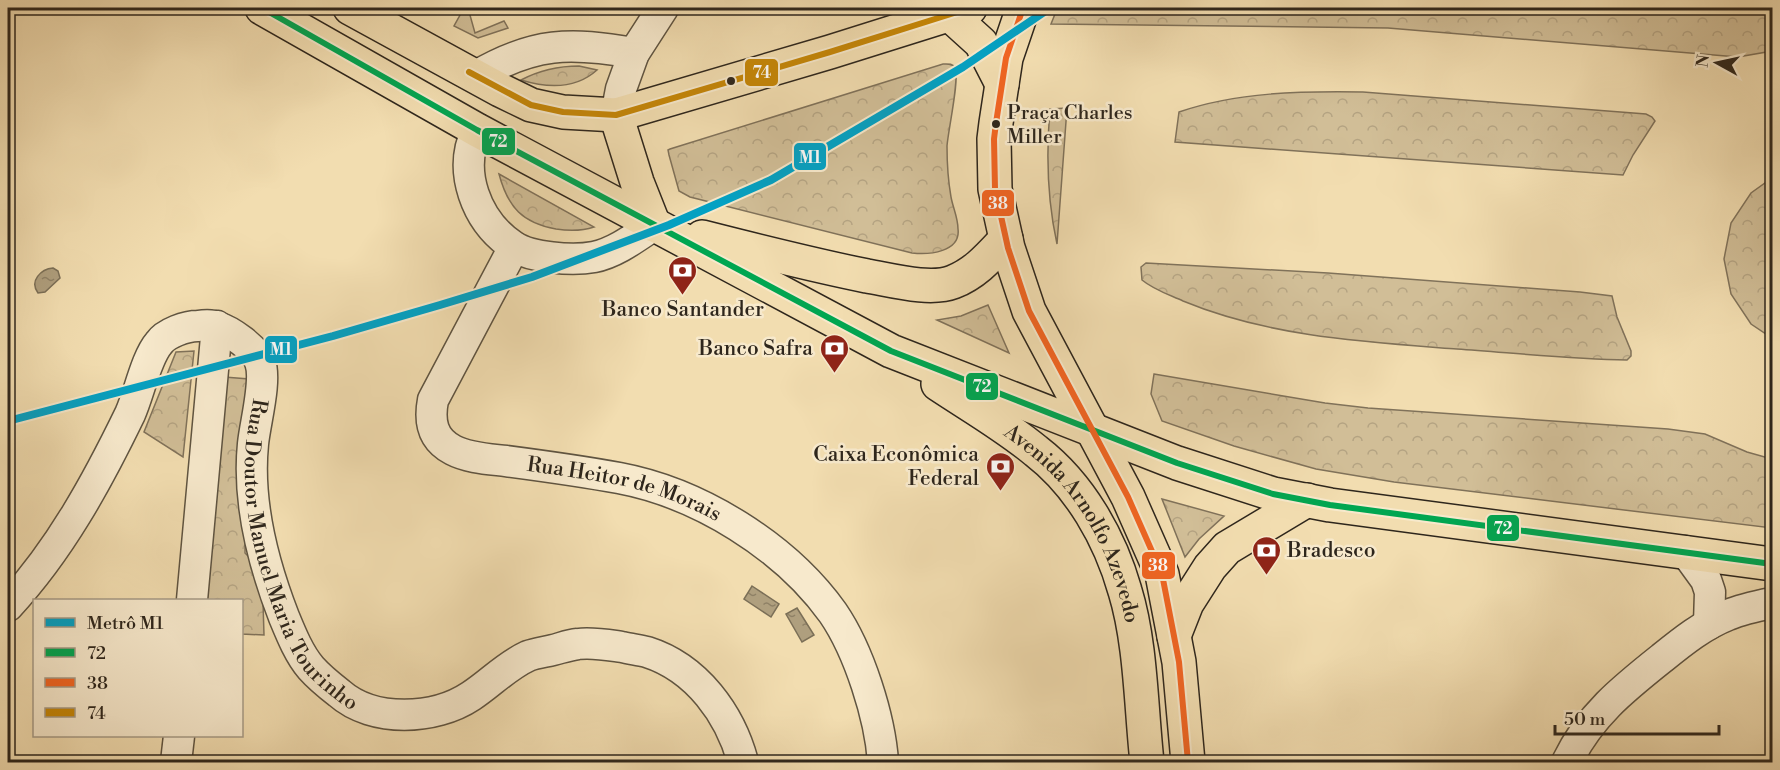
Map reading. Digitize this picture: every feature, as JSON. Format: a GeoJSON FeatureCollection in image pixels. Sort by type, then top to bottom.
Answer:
{"type":"FeatureCollection","features":[{"type":"Feature","properties":{"kind":"main road"},"geometry":{"type":"LineString","coordinates":[[262,8],[477,130],[891,351],[1177,463],[1273,494],[1307,500],[1773,564]]}},
{"type":"Feature","properties":{"kind":"main road"},"geometry":{"type":"LineString","coordinates":[[350,8],[531,105],[563,112],[616,115],[960,11],[1002,84]]}},
{"type":"Feature","properties":{"kind":"main road"},"geometry":{"type":"LineString","coordinates":[[1023,8],[1006,58],[994,139],[995,189],[1006,239],[1029,310],[1092,430]]}},
{"type":"Feature","properties":{"kind":"main road"},"geometry":{"type":"LineString","coordinates":[[616,115],[637,182],[654,225]]}},
{"type":"Feature","properties":{"kind":"main road"},"geometry":{"type":"LineString","coordinates":[[654,225],[821,267],[909,284],[951,283],[979,268],[1006,239]]}},
{"type":"Feature","properties":{"kind":"main road","name":"Avenida Arnolfo Azevedo"},"geometry":{"type":"LineString","coordinates":[[891,351],[1037,451],[1068,482],[1093,516],[1108,546],[1126,592],[1137,653],[1147,762]]}},
{"type":"Feature","properties":{"kind":"main road","name":"Avenida Arnolfo Azevedo"},"geometry":{"type":"LineString","coordinates":[[1092,430],[1128,497],[1161,574],[1179,662],[1188,762]]}},
{"type":"Feature","properties":{"kind":"main road"},"geometry":{"type":"LineString","coordinates":[[1174,636],[1187,603],[1209,567],[1227,548],[1307,500]]}},
{"type":"Feature","properties":{"kind":"street"},"geometry":{"type":"LineString","coordinates":[[616,115],[621,88],[634,53],[663,8]]}},
{"type":"Feature","properties":{"kind":"street"},"geometry":{"type":"LineString","coordinates":[[476,76],[511,58],[554,46],[592,46],[634,53]]}},
{"type":"Feature","properties":{"kind":"street"},"geometry":{"type":"LineString","coordinates":[[477,130],[472,141],[468,171],[478,209],[494,230],[514,247],[543,255],[596,257],[627,242],[654,225]]}},
{"type":"Feature","properties":{"kind":"street","name":"Rua Heitor de Morais"},"geometry":{"type":"LineString","coordinates":[[514,247],[433,400],[430,417],[434,430],[445,445],[455,452],[620,478],[665,490],[728,520],[764,544],[806,581],[833,614],[859,661],[878,727],[883,762]]}},
{"type":"Feature","properties":{"kind":"street"},"geometry":{"type":"LineString","coordinates":[[8,606],[41,565],[96,483],[136,402],[153,353],[160,341],[178,330],[195,325],[217,326],[192,599]]}},
{"type":"Feature","properties":{"kind":"street","name":"Rua Doutor Manuel Maria Tourinho"},"geometry":{"type":"LineString","coordinates":[[217,326],[248,345],[259,357],[263,370],[252,446],[253,496],[258,532],[272,586],[291,635],[311,667],[343,697],[367,710],[393,715],[445,708],[471,697],[503,671],[530,656],[578,644],[612,645],[648,652],[680,669],[707,692],[726,719],[743,762]]}},
{"type":"Feature","properties":{"kind":"street"},"geometry":{"type":"LineString","coordinates":[[1685,551],[1706,580],[1710,592],[1709,624]]}},
{"type":"Feature","properties":{"kind":"street"},"geometry":{"type":"LineString","coordinates":[[1567,762],[1576,743],[1589,725],[1617,693],[1709,624],[1729,614],[1773,603]]}},
{"type":"Feature","properties":{"kind":"street"},"geometry":{"type":"LineString","coordinates":[[176,762],[179,737]]}},
{"type":"Feature","properties":{"kind":"green space"},"geometry":{"type":"Polygon","coordinates":[[[464,8],[468,8],[475,33],[504,21],[508,28],[478,38],[454,26],[464,8]]]}},
{"type":"Feature","properties":{"kind":"green space"},"geometry":{"type":"Polygon","coordinates":[[[1065,8],[1772,8],[1772,51],[1738,57],[1388,28],[1051,24],[1055,14],[1065,8]]]}},
{"type":"Feature","properties":{"kind":"green space","name":"Praça Charles Miller"},"geometry":{"type":"Polygon","coordinates":[[[943,64],[953,65],[956,73],[947,152],[950,191],[958,237],[949,247],[935,252],[912,253],[690,197],[679,191],[669,155],[668,150],[670,149],[943,64]]]}},
{"type":"Feature","properties":{"kind":"green space"},"geometry":{"type":"Polygon","coordinates":[[[579,66],[597,70],[571,84],[551,85],[521,80],[549,69],[579,66]]]}},
{"type":"Feature","properties":{"kind":"green space"},"geometry":{"type":"Polygon","coordinates":[[[1363,92],[1646,114],[1655,121],[1623,175],[1175,142],[1179,112],[1201,105],[1270,94],[1363,92]]]}},
{"type":"Feature","properties":{"kind":"green space"},"geometry":{"type":"Polygon","coordinates":[[[1067,108],[1057,244],[1048,177],[1050,109],[1067,108]]]}},
{"type":"Feature","properties":{"kind":"green space"},"geometry":{"type":"Polygon","coordinates":[[[499,174],[594,227],[561,230],[534,223],[512,205],[499,174]]]}},
{"type":"Feature","properties":{"kind":"green space"},"geometry":{"type":"Polygon","coordinates":[[[1772,178],[1772,338],[1751,324],[1731,294],[1724,259],[1731,223],[1751,193],[1772,178]]]}},
{"type":"Feature","properties":{"kind":"green space"},"geometry":{"type":"Polygon","coordinates":[[[1146,263],[1328,273],[1612,296],[1631,356],[1627,360],[1542,356],[1388,344],[1284,330],[1216,313],[1157,289],[1142,280],[1141,267],[1146,263]]]}},
{"type":"Feature","properties":{"kind":"green space"},"geometry":{"type":"Polygon","coordinates":[[[988,305],[1009,353],[937,320],[961,316],[988,305]]]}},
{"type":"Feature","properties":{"kind":"green space"},"geometry":{"type":"Polygon","coordinates":[[[194,351],[183,457],[144,432],[176,352],[194,351]]]}},
{"type":"Feature","properties":{"kind":"green space"},"geometry":{"type":"Polygon","coordinates":[[[1154,374],[1325,403],[1368,408],[1668,429],[1705,434],[1747,452],[1772,459],[1772,528],[1394,482],[1316,469],[1234,446],[1162,421],[1151,394],[1154,374]]]}},
{"type":"Feature","properties":{"kind":"green space"},"geometry":{"type":"Polygon","coordinates":[[[224,377],[249,379],[245,553],[262,570],[264,635],[243,634],[243,599],[207,599],[224,377]]]}},
{"type":"Feature","properties":{"kind":"green space"},"geometry":{"type":"Polygon","coordinates":[[[1162,499],[1224,516],[1199,539],[1185,557],[1162,499]]]}},
{"type":"Feature","properties":{"kind":"water"},"geometry":{"type":"Polygon","coordinates":[[[53,268],[58,271],[60,278],[45,292],[38,293],[35,284],[38,276],[53,268]]]}},
{"type":"Feature","properties":{"kind":"water"},"geometry":{"type":"Polygon","coordinates":[[[752,586],[779,604],[771,617],[744,599],[752,586]]]}},
{"type":"Feature","properties":{"kind":"water"},"geometry":{"type":"Polygon","coordinates":[[[797,608],[814,635],[802,642],[786,614],[797,608]]]}},
{"type":"Feature","properties":{"kind":"metro line","name":"M1"},"geometry":{"type":"LineString","coordinates":[[8,421],[333,336],[440,305],[532,277],[669,225],[771,180],[963,67],[1050,8]]}},
{"type":"Feature","properties":{"kind":"transit line","name":"72"},"geometry":{"type":"LineString","coordinates":[[262,8],[477,130],[891,351],[1177,463],[1273,494],[1330,505],[1772,564]]}},
{"type":"Feature","properties":{"kind":"transit line","name":"74"},"geometry":{"type":"LineString","coordinates":[[469,72],[531,105],[563,112],[616,115],[970,8]]}},
{"type":"Feature","properties":{"kind":"transit line","name":"38"},"geometry":{"type":"LineString","coordinates":[[1023,8],[1006,58],[994,139],[995,189],[1008,248],[1029,311],[1128,497],[1162,574],[1179,662],[1188,762]]}},
{"type":"Feature","properties":{"kind":"place","name":"Praça Charles Miller"},"geometry":{"type":"Point","coordinates":[996,124]}},
{"type":"Feature","properties":{"kind":"place","name":"Banco Santander"},"geometry":{"type":"Point","coordinates":[683,296]}},
{"type":"Feature","properties":{"kind":"place","name":"Banco Safra"},"geometry":{"type":"Point","coordinates":[834,374]}},
{"type":"Feature","properties":{"kind":"place","name":"Caixa Econômica Federal"},"geometry":{"type":"Point","coordinates":[1000,492]}},
{"type":"Feature","properties":{"kind":"place","name":"Bradesco"},"geometry":{"type":"Point","coordinates":[1266,576]}}]}
